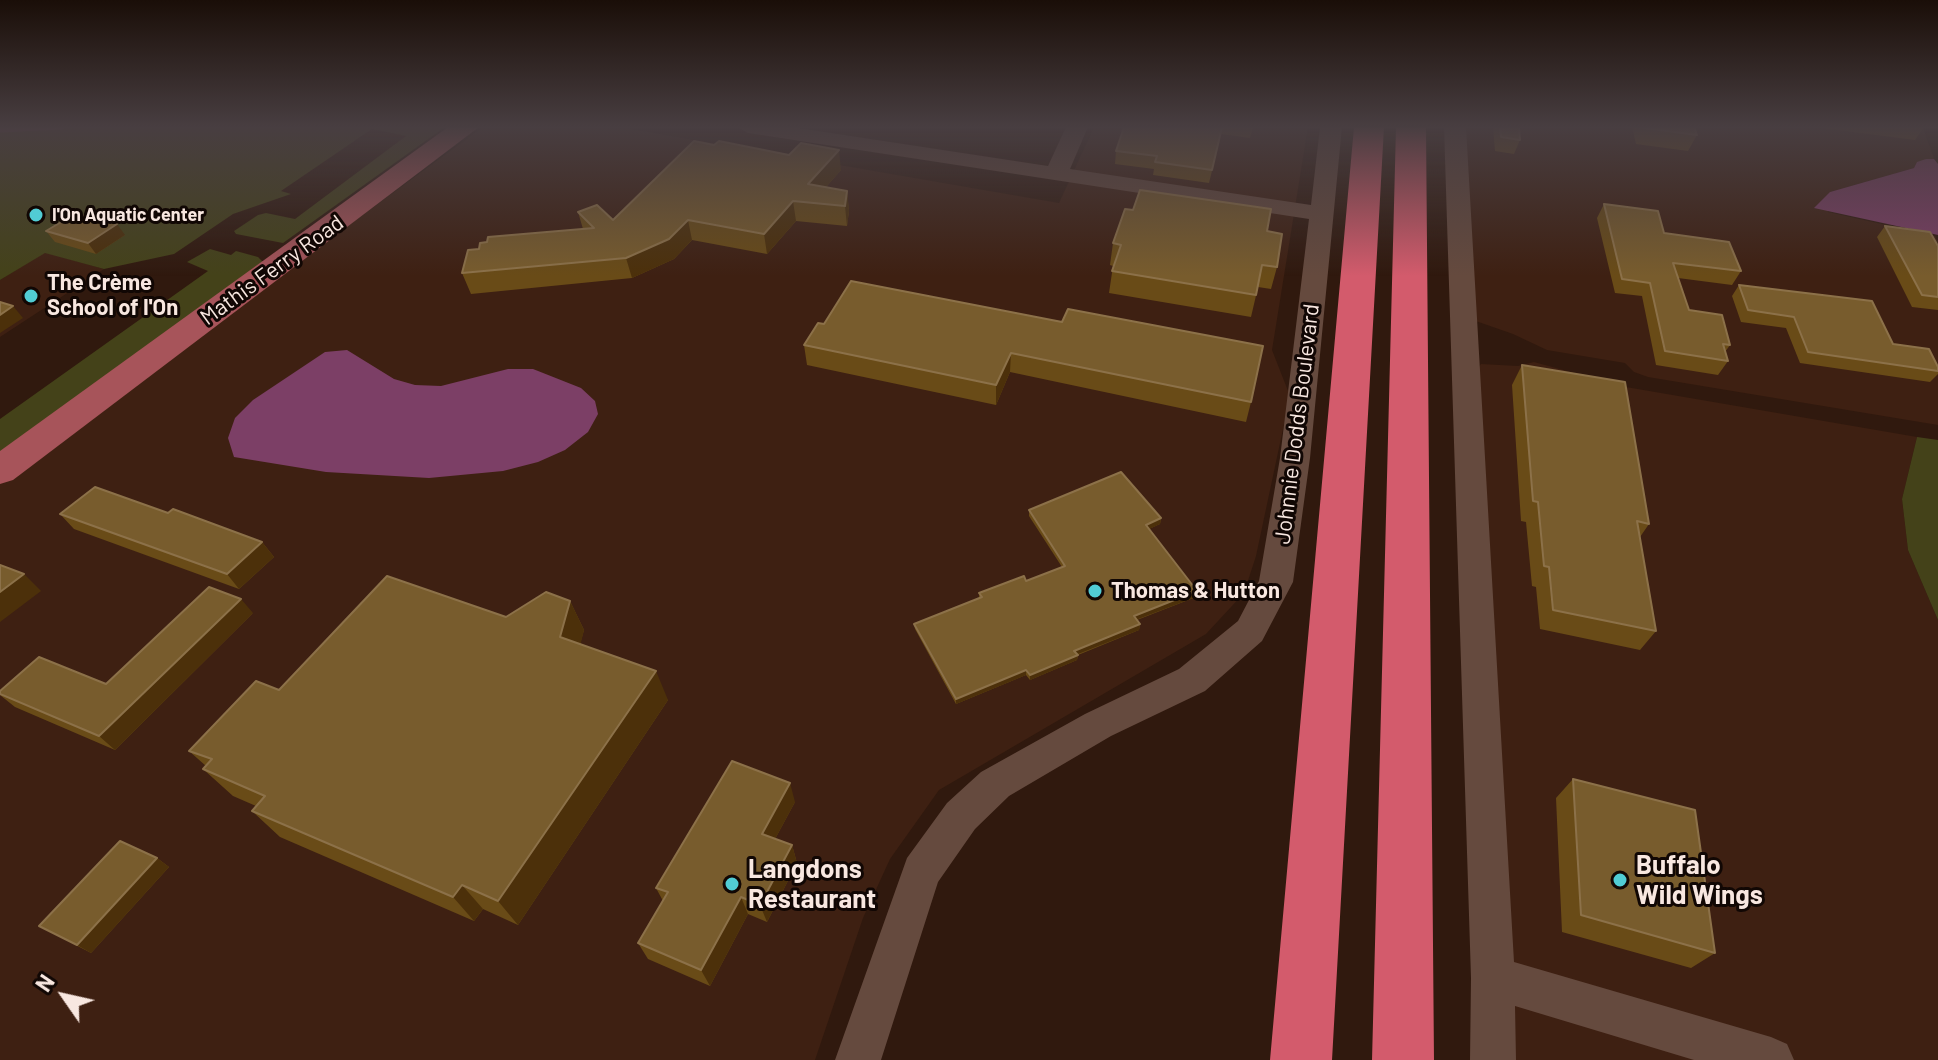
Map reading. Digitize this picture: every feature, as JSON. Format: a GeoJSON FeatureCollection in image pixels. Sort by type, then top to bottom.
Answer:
{"type":"FeatureCollection","features":[{"type":"Feature","properties":{"kind":"highway","name":"Johnnie Dodds Boulevard"},"geometry":{"type":"LineString","coordinates":[[1301,1060],[1365,176]]}},
{"type":"Feature","properties":{"kind":"highway"},"geometry":{"type":"LineString","coordinates":[[1403,1060],[1411,176]]}},
{"type":"Feature","properties":{"kind":"main road","name":"Mathis Ferry Road"},"geometry":{"type":"LineString","coordinates":[[0,470],[399,176]]}},
{"type":"Feature","properties":{"kind":"street"},"geometry":{"type":"LineString","coordinates":[[1072,176],[1321,214]]}},
{"type":"Feature","properties":{"kind":"street","name":"Johnnie Dodds Boulevard"},"geometry":{"type":"LineString","coordinates":[[858,1060],[921,872],[961,816],[995,784],[1098,725],[1192,680],[1250,631],[1276,582],[1295,458],[1325,176]]}},
{"type":"Feature","properties":{"kind":"street"},"geometry":{"type":"LineString","coordinates":[[1457,176],[1493,978],[1493,1060]]}},
{"type":"Feature","properties":{"kind":"street"},"geometry":{"type":"LineString","coordinates":[[1493,978],[1771,1060]]}},
{"type":"Feature","properties":{"kind":"shaded area"},"geometry":{"type":"Polygon","coordinates":[[[0,176],[302,176],[281,191],[291,194],[233,214],[174,254],[104,269],[45,253],[0,280],[0,176]]]}},
{"type":"Feature","properties":{"kind":"shaded area"},"geometry":{"type":"Polygon","coordinates":[[[352,176],[376,176],[283,243],[236,234],[234,231],[266,213],[295,219],[352,176]]]}},
{"type":"Feature","properties":{"kind":"shaded area"},"geometry":{"type":"Polygon","coordinates":[[[415,176],[906,176],[1059,203],[1071,176],[1300,176],[1272,350],[1290,396],[1256,556],[1244,593],[1206,634],[939,790],[890,859],[863,918],[815,1060],[0,1060],[0,480],[415,176]]]}},
{"type":"Feature","properties":{"kind":"shaded area"},"geometry":{"type":"Polygon","coordinates":[[[1465,176],[1884,176],[1830,192],[1828,212],[1935,236],[1938,242],[1938,425],[1648,377],[1634,372],[1625,363],[1547,350],[1470,319],[1465,176]]]}},
{"type":"Feature","properties":{"kind":"shaded area"},"geometry":{"type":"Polygon","coordinates":[[[1884,176],[1938,176],[1938,235],[1814,208],[1830,192],[1884,176]]]}},
{"type":"Feature","properties":{"kind":"shaded area"},"geometry":{"type":"Polygon","coordinates":[[[210,249],[231,255],[236,251],[258,257],[263,262],[0,454],[0,419],[208,271],[187,262],[210,249]]]}},
{"type":"Feature","properties":{"kind":"shaded area","name":"The Crème School of I'On"},"geometry":{"type":"Polygon","coordinates":[[[45,252],[104,269],[0,337],[0,280],[45,252]]]}},
{"type":"Feature","properties":{"kind":"shaded area"},"geometry":{"type":"Polygon","coordinates":[[[347,350],[394,379],[415,385],[441,386],[508,369],[533,369],[581,388],[595,401],[598,414],[588,432],[565,450],[538,462],[503,471],[429,478],[326,472],[234,457],[228,438],[235,418],[253,400],[325,352],[347,350]]]}},
{"type":"Feature","properties":{"kind":"shaded area"},"geometry":{"type":"Polygon","coordinates":[[[1534,362],[1626,387],[1917,437],[1902,499],[1908,550],[1938,620],[1938,1060],[1503,1060],[1478,368],[1481,364],[1518,366],[1534,362]]]}},
{"type":"Feature","properties":{"kind":"shaded area"},"geometry":{"type":"Polygon","coordinates":[[[1917,437],[1938,440],[1938,620],[1908,550],[1902,499],[1917,437]]]}},
{"type":"Feature","properties":{"kind":"building"},"geometry":{"type":"Polygon","coordinates":[[[658,176],[815,176],[808,184],[847,191],[845,206],[793,201],[764,234],[688,220],[669,239],[626,258],[462,273],[468,250],[479,249],[480,243],[487,242],[488,237],[594,228],[578,212],[597,205],[613,220],[658,176]]]}},
{"type":"Feature","properties":{"kind":"building"},"geometry":{"type":"Polygon","coordinates":[[[1140,190],[1271,209],[1267,231],[1282,234],[1277,267],[1262,265],[1256,295],[1112,271],[1121,245],[1113,243],[1125,209],[1133,210],[1140,190]]]}},
{"type":"Feature","properties":{"kind":"building"},"geometry":{"type":"Polygon","coordinates":[[[1604,204],[1658,211],[1664,233],[1729,242],[1741,271],[1673,263],[1689,310],[1722,315],[1730,345],[1723,344],[1728,361],[1665,351],[1650,283],[1622,279],[1604,204]]]}},
{"type":"Feature","properties":{"kind":"building"},"geometry":{"type":"Polygon","coordinates":[[[73,215],[85,215],[117,224],[88,243],[46,231],[73,215]]]}},
{"type":"Feature","properties":{"kind":"building"},"geometry":{"type":"Polygon","coordinates":[[[1885,226],[1930,232],[1938,246],[1938,297],[1922,295],[1885,226]]]}},
{"type":"Feature","properties":{"kind":"building"},"geometry":{"type":"Polygon","coordinates":[[[851,281],[1062,322],[1068,309],[1263,346],[1251,402],[1011,353],[996,385],[804,345],[818,323],[824,324],[851,281]]]}},
{"type":"Feature","properties":{"kind":"building"},"geometry":{"type":"Polygon","coordinates":[[[1739,285],[1872,301],[1893,344],[1929,349],[1938,371],[1808,352],[1794,317],[1748,310],[1739,285]]]}},
{"type":"Feature","properties":{"kind":"building"},"geometry":{"type":"Polygon","coordinates":[[[0,302],[13,306],[0,315],[0,302]]]}},
{"type":"Feature","properties":{"kind":"building"},"geometry":{"type":"Polygon","coordinates":[[[1522,365],[1625,382],[1649,524],[1637,521],[1656,631],[1553,610],[1549,567],[1544,566],[1538,502],[1533,501],[1522,365]]]}},
{"type":"Feature","properties":{"kind":"building","name":"Thomas & Hutton"},"geometry":{"type":"Polygon","coordinates":[[[1121,472],[1161,518],[1146,525],[1197,591],[1134,616],[1140,624],[1074,651],[1078,655],[1030,675],[1026,670],[956,699],[914,624],[982,597],[979,593],[1024,576],[1026,581],[1065,566],[1029,510],[1121,472]]]}},
{"type":"Feature","properties":{"kind":"building"},"geometry":{"type":"Polygon","coordinates":[[[95,487],[168,513],[173,509],[262,542],[227,574],[60,514],[95,487]]]}},
{"type":"Feature","properties":{"kind":"building"},"geometry":{"type":"Polygon","coordinates":[[[0,565],[24,574],[0,592],[0,565]]]}},
{"type":"Feature","properties":{"kind":"building"},"geometry":{"type":"Polygon","coordinates":[[[387,576],[506,617],[546,592],[570,601],[560,637],[656,671],[498,901],[462,885],[453,897],[252,811],[265,796],[203,769],[212,759],[189,751],[256,681],[279,690],[387,576]]]}},
{"type":"Feature","properties":{"kind":"building"},"geometry":{"type":"Polygon","coordinates":[[[209,587],[241,599],[99,736],[0,694],[39,657],[106,684],[209,587]]]}},
{"type":"Feature","properties":{"kind":"building","name":"Langdons Restaurant"},"geometry":{"type":"Polygon","coordinates":[[[732,761],[790,783],[762,834],[792,845],[760,905],[741,897],[701,970],[638,943],[668,892],[656,888],[732,761]]]}},
{"type":"Feature","properties":{"kind":"building","name":"Buffalo Wild Wings"},"geometry":{"type":"Polygon","coordinates":[[[1573,779],[1695,810],[1715,953],[1581,915],[1573,779]]]}},
{"type":"Feature","properties":{"kind":"building"},"geometry":{"type":"Polygon","coordinates":[[[120,841],[157,858],[77,945],[39,926],[120,841]]]}},
{"type":"Feature","properties":{"kind":"place","name":"I'On Aquatic Center"},"geometry":{"type":"Point","coordinates":[36,215]}},
{"type":"Feature","properties":{"kind":"place","name":"The Crème School of I'On"},"geometry":{"type":"Point","coordinates":[31,296]}},
{"type":"Feature","properties":{"kind":"place","name":"Thomas & Hutton"},"geometry":{"type":"Point","coordinates":[1095,591]}},
{"type":"Feature","properties":{"kind":"place","name":"Buffalo Wild Wings"},"geometry":{"type":"Point","coordinates":[1620,880]}},
{"type":"Feature","properties":{"kind":"place","name":"Langdons Restaurant"},"geometry":{"type":"Point","coordinates":[732,884]}}]}
